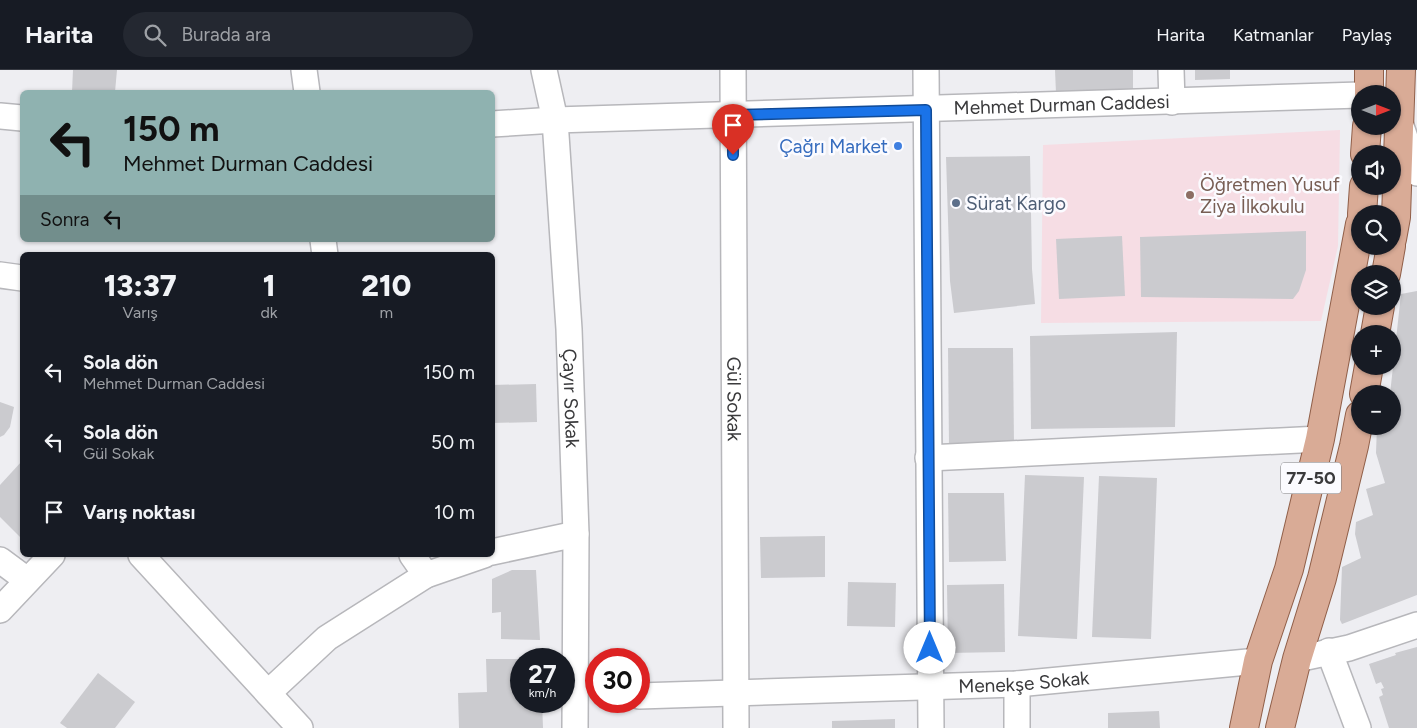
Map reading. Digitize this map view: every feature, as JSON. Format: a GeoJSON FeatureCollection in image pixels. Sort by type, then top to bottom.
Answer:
{"type":"FeatureCollection","features":[{"type":"Feature","properties":{"kind":"main road"},"geometry":{"type":"LineString","coordinates":[[1369,70],[1369,85]]}},
{"type":"Feature","properties":{"kind":"main road"},"geometry":{"type":"LineString","coordinates":[[1399,85],[1401,70]]}},
{"type":"Feature","properties":{"kind":"main road"},"geometry":{"type":"LineString","coordinates":[[1396,135],[1396,205]]}},
{"type":"Feature","properties":{"kind":"main road","name":"77-50"},"geometry":{"type":"LineString","coordinates":[[1244,728],[1258,661],[1288,569],[1320,439],[1354,255]]}},
{"type":"Feature","properties":{"kind":"main road","name":"77-50"},"geometry":{"type":"LineString","coordinates":[[1280,728],[1297,659],[1322,578],[1356,435]]}},
{"type":"Feature","properties":{"kind":"street"},"geometry":{"type":"LineString","coordinates":[[304,70],[307,90]]}},
{"type":"Feature","properties":{"kind":"street","name":"Çayır Sokak"},"geometry":{"type":"LineString","coordinates":[[544,70],[555,120],[569,329],[576,534],[585,681]]}},
{"type":"Feature","properties":{"kind":"street","name":"Gül Sokak"},"geometry":{"type":"LineString","coordinates":[[733,70],[736,728]]}},
{"type":"Feature","properties":{"kind":"street"},"geometry":{"type":"LineString","coordinates":[[926,70],[931,728]]}},
{"type":"Feature","properties":{"kind":"street"},"geometry":{"type":"LineString","coordinates":[[1171,70],[1172,102]]}},
{"type":"Feature","properties":{"kind":"street","name":"Mehmet Durman Caddesi"},"geometry":{"type":"LineString","coordinates":[[495,124],[555,120],[1351,95]]}},
{"type":"Feature","properties":{"kind":"street"},"geometry":{"type":"LineString","coordinates":[[0,116],[20,118]]}},
{"type":"Feature","properties":{"kind":"street"},"geometry":{"type":"LineString","coordinates":[[1401,132],[1417,173]]}},
{"type":"Feature","properties":{"kind":"street"},"geometry":{"type":"LineString","coordinates":[[0,276],[20,278]]}},
{"type":"Feature","properties":{"kind":"street"},"geometry":{"type":"LineString","coordinates":[[928,458],[1320,439]]}},
{"type":"Feature","properties":{"kind":"street"},"geometry":{"type":"LineString","coordinates":[[495,551],[576,534]]}},
{"type":"Feature","properties":{"kind":"street"},"geometry":{"type":"LineString","coordinates":[[0,610],[50,557]]}},
{"type":"Feature","properties":{"kind":"street"},"geometry":{"type":"LineString","coordinates":[[144,557],[300,728]]}},
{"type":"Feature","properties":{"kind":"street"},"geometry":{"type":"LineString","coordinates":[[413,557],[426,575]]}},
{"type":"Feature","properties":{"kind":"street"},"geometry":{"type":"LineString","coordinates":[[268,693],[327,638],[426,575],[478,557]]}},
{"type":"Feature","properties":{"kind":"street"},"geometry":{"type":"LineString","coordinates":[[0,560],[27,580]]}},
{"type":"Feature","properties":{"kind":"street"},"geometry":{"type":"LineString","coordinates":[[1297,659],[1349,648],[1417,625]]}},
{"type":"Feature","properties":{"kind":"street"},"geometry":{"type":"LineString","coordinates":[[1329,652],[1358,728]]}},
{"type":"Feature","properties":{"kind":"street","name":"Menekşe Sokak"},"geometry":{"type":"LineString","coordinates":[[650,696],[1017,684],[1258,661]]}},
{"type":"Feature","properties":{"kind":"street"},"geometry":{"type":"LineString","coordinates":[[1017,684],[1017,728]]}},
{"type":"Feature","properties":{"kind":"street","name":"Çayır Sokak"},"geometry":{"type":"LineString","coordinates":[[575,728],[585,700]]}},
{"type":"Feature","properties":{"kind":"shaded area","name":"Öğretmen Yusuf Ziya İlkokulu"},"geometry":{"type":"Polygon","coordinates":[[[1340,130],[1338,246],[1321,321],[1041,323],[1043,145],[1340,130]]]}},
{"type":"Feature","properties":{"kind":"building"},"geometry":{"type":"Polygon","coordinates":[[[73,70],[117,70],[115,90],[72,90],[73,70]]]}},
{"type":"Feature","properties":{"kind":"building"},"geometry":{"type":"Polygon","coordinates":[[[1055,70],[1133,70],[1133,91],[1056,93],[1055,70]]]}},
{"type":"Feature","properties":{"kind":"building"},"geometry":{"type":"Polygon","coordinates":[[[1195,70],[1230,70],[1230,79],[1195,80],[1195,70]]]}},
{"type":"Feature","properties":{"kind":"building"},"geometry":{"type":"Polygon","coordinates":[[[1030,156],[1032,269],[1035,304],[954,313],[950,281],[946,157],[1030,156]]]}},
{"type":"Feature","properties":{"kind":"building"},"geometry":{"type":"Polygon","coordinates":[[[1306,231],[1306,270],[1299,291],[1293,299],[1141,297],[1140,237],[1306,231]]]}},
{"type":"Feature","properties":{"kind":"building"},"geometry":{"type":"Polygon","coordinates":[[[1122,236],[1125,296],[1059,299],[1056,239],[1122,236]]]}},
{"type":"Feature","properties":{"kind":"building"},"geometry":{"type":"Polygon","coordinates":[[[1417,291],[1417,595],[1342,624],[1340,620],[1342,567],[1361,558],[1355,534],[1356,522],[1373,515],[1366,489],[1385,483],[1376,453],[1377,435],[1401,435],[1401,385],[1391,385],[1392,375],[1401,375],[1401,325],[1398,325],[1399,315],[1401,315],[1401,294],[1417,291]]]}},
{"type":"Feature","properties":{"kind":"building"},"geometry":{"type":"Polygon","coordinates":[[[1177,332],[1175,427],[1031,429],[1030,336],[1177,332]]]}},
{"type":"Feature","properties":{"kind":"building"},"geometry":{"type":"Polygon","coordinates":[[[948,348],[1013,348],[1014,446],[949,446],[948,348]]]}},
{"type":"Feature","properties":{"kind":"building"},"geometry":{"type":"Polygon","coordinates":[[[536,384],[537,422],[495,423],[495,385],[536,384]]]}},
{"type":"Feature","properties":{"kind":"building"},"geometry":{"type":"Polygon","coordinates":[[[0,402],[14,407],[10,427],[0,437],[0,402]]]}},
{"type":"Feature","properties":{"kind":"building"},"geometry":{"type":"Polygon","coordinates":[[[20,463],[20,537],[0,517],[0,485],[20,463]]]}},
{"type":"Feature","properties":{"kind":"building"},"geometry":{"type":"Polygon","coordinates":[[[1025,475],[1084,477],[1077,639],[1018,636],[1025,475]]]}},
{"type":"Feature","properties":{"kind":"building"},"geometry":{"type":"Polygon","coordinates":[[[1099,476],[1157,478],[1151,639],[1092,637],[1099,476]]]}},
{"type":"Feature","properties":{"kind":"building"},"geometry":{"type":"Polygon","coordinates":[[[948,493],[1004,493],[1006,561],[949,562],[948,493]]]}},
{"type":"Feature","properties":{"kind":"building"},"geometry":{"type":"Polygon","coordinates":[[[825,536],[825,577],[761,578],[760,537],[825,536]]]}},
{"type":"Feature","properties":{"kind":"building"},"geometry":{"type":"Polygon","coordinates":[[[512,570],[536,570],[540,640],[501,639],[501,612],[492,613],[492,579],[512,570]]]}},
{"type":"Feature","properties":{"kind":"building"},"geometry":{"type":"Polygon","coordinates":[[[848,582],[896,583],[895,627],[847,626],[848,582]]]}},
{"type":"Feature","properties":{"kind":"building"},"geometry":{"type":"Polygon","coordinates":[[[1004,584],[1005,652],[948,653],[947,585],[1004,584]]]}},
{"type":"Feature","properties":{"kind":"building"},"geometry":{"type":"Polygon","coordinates":[[[1417,647],[1417,728],[1389,728],[1379,697],[1383,695],[1381,689],[1384,688],[1381,682],[1376,684],[1369,664],[1396,655],[1395,653],[1417,647]]]}},
{"type":"Feature","properties":{"kind":"building"},"geometry":{"type":"Polygon","coordinates":[[[486,659],[510,659],[510,713],[542,713],[543,728],[459,728],[458,693],[487,692],[486,659]]]}},
{"type":"Feature","properties":{"kind":"building"},"geometry":{"type":"Polygon","coordinates":[[[98,673],[135,702],[115,728],[67,728],[60,723],[98,673]]]}},
{"type":"Feature","properties":{"kind":"building"},"geometry":{"type":"Polygon","coordinates":[[[1159,711],[1160,728],[1108,728],[1108,713],[1159,711]]]}},
{"type":"Feature","properties":{"kind":"building"},"geometry":{"type":"Polygon","coordinates":[[[895,719],[895,728],[832,728],[832,721],[895,719]]]}},
{"type":"Feature","properties":{"kind":"place","name":"Çağrı Market"},"geometry":{"type":"Point","coordinates":[898,146]}},
{"type":"Feature","properties":{"kind":"place","name":"Öğretmen Yusuf Ziya İlkokulu"},"geometry":{"type":"Point","coordinates":[1190,195]}},
{"type":"Feature","properties":{"kind":"place","name":"Sürat Kargo"},"geometry":{"type":"Point","coordinates":[956,203]}},
{"type":"Feature","properties":{"kind":"route"},"geometry":{"type":"LineString","coordinates":[[733,155],[733,115],[926,110],[930,648]]}}]}
